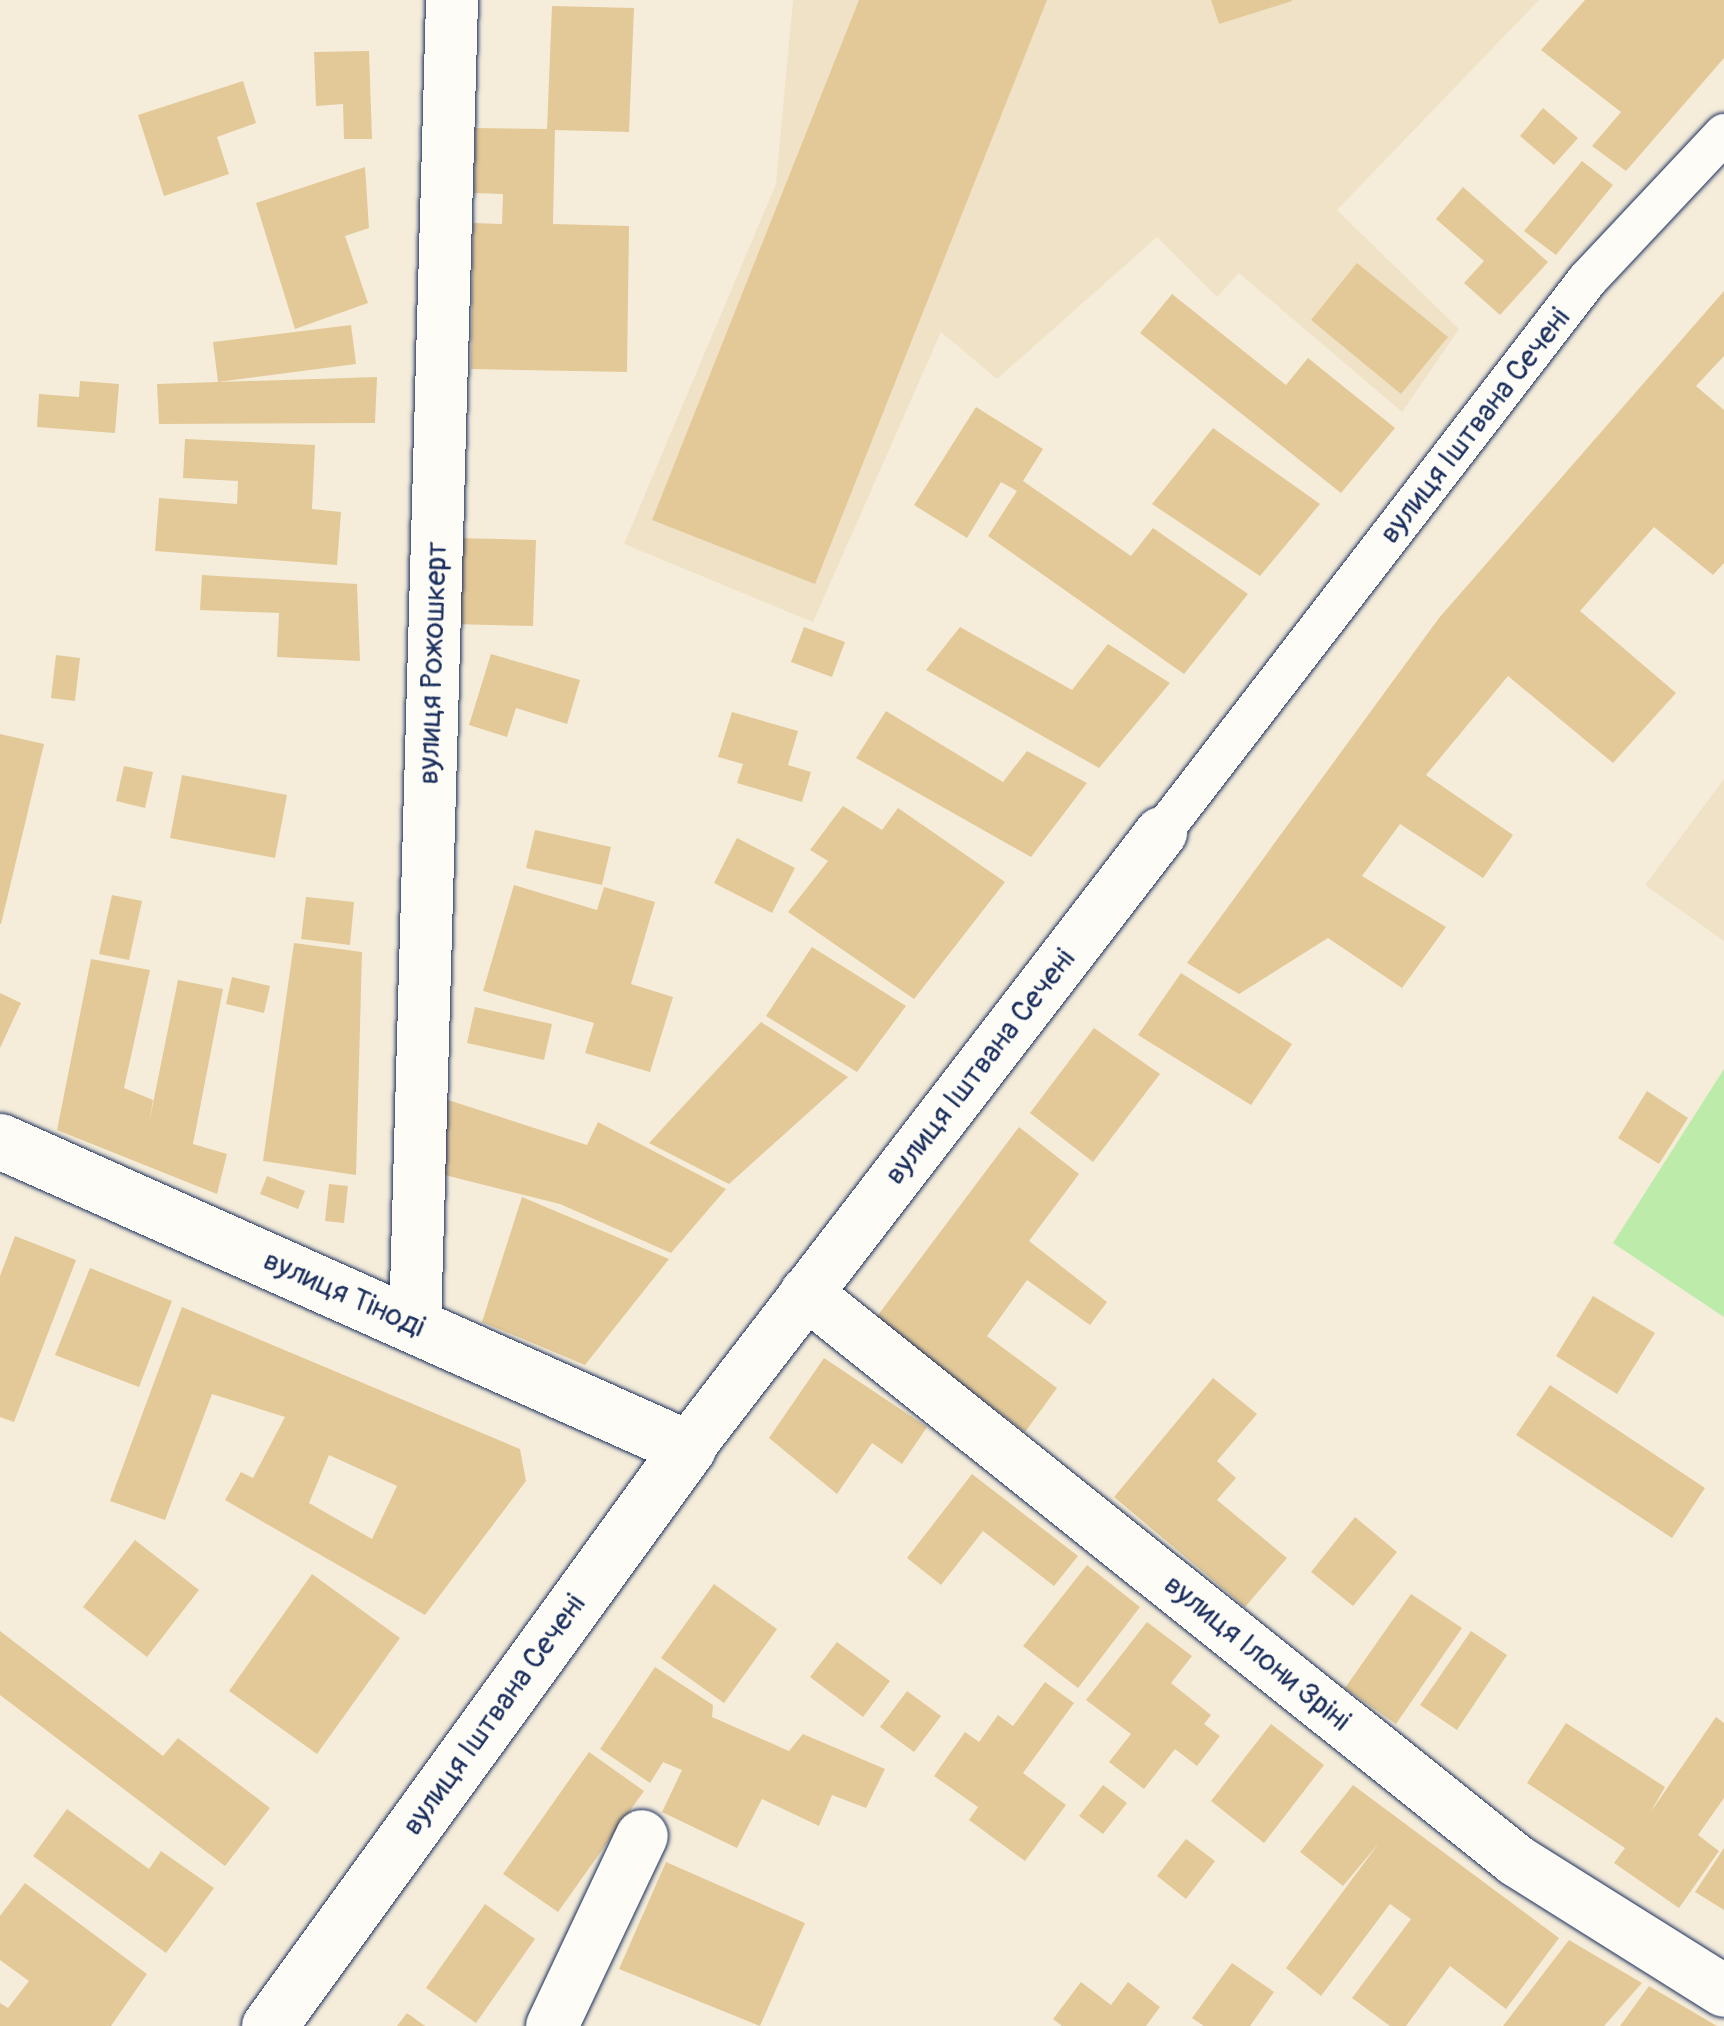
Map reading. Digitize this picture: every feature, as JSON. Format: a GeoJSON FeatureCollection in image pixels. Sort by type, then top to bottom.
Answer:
{"type":"FeatureCollection","features":[{"type":"Feature","properties":{"kind":"street","name":"вулиця Рожошкерт"},"geometry":{"type":"LineString","coordinates":[[415,1326],[452,0]]}},
{"type":"Feature","properties":{"kind":"street","name":"вулиця Іштвана Сечені"},"geometry":{"type":"LineString","coordinates":[[269,2026],[688,1448],[806,1293],[1588,279],[1724,134]]}},
{"type":"Feature","properties":{"kind":"street","name":"вулиця Тіноді"},"geometry":{"type":"LineString","coordinates":[[0,1141],[688,1448]]}},
{"type":"Feature","properties":{"kind":"street","name":"вулиця Ілони Зріні"},"geometry":{"type":"LineString","coordinates":[[806,1293],[1517,1861],[1724,1990]]}},
{"type":"Feature","properties":{"kind":"street"},"geometry":{"type":"LineString","coordinates":[[552,2026],[642,1836]]}},
{"type":"Feature","properties":{"kind":"shaded area"},"geometry":{"type":"Polygon","coordinates":[[[793,0],[1539,0],[1337,210],[1459,329],[1402,412],[1239,273],[1217,297],[1157,237],[997,379],[941,332],[813,622],[624,544],[776,184],[793,0]]]}},
{"type":"Feature","properties":{"kind":"shaded area"},"geometry":{"type":"Polygon","coordinates":[[[1724,779],[1724,941],[1645,885],[1724,779]]]}},
{"type":"Feature","properties":{"kind":"green space"},"geometry":{"type":"Polygon","coordinates":[[[1724,1069],[1724,1317],[1613,1243],[1724,1069]]]}},
{"type":"Feature","properties":{"kind":"building"},"geometry":{"type":"Polygon","coordinates":[[[859,0],[1047,0],[815,584],[652,520],[859,0]]]}},
{"type":"Feature","properties":{"kind":"building"},"geometry":{"type":"Polygon","coordinates":[[[1211,0],[1292,0],[1292,1],[1219,24],[1211,0]]]}},
{"type":"Feature","properties":{"kind":"building"},"geometry":{"type":"Polygon","coordinates":[[[1585,0],[1724,0],[1724,58],[1626,171],[1592,146],[1621,112],[1541,50],[1585,0]]]}},
{"type":"Feature","properties":{"kind":"building"},"geometry":{"type":"Polygon","coordinates":[[[552,6],[634,8],[629,132],[555,130],[553,224],[629,226],[627,372],[471,369],[473,223],[502,224],[503,194],[474,193],[475,128],[547,129],[552,6]]]}},
{"type":"Feature","properties":{"kind":"building"},"geometry":{"type":"Polygon","coordinates":[[[369,51],[372,139],[344,139],[343,104],[316,106],[314,52],[369,51]]]}},
{"type":"Feature","properties":{"kind":"building"},"geometry":{"type":"Polygon","coordinates":[[[243,81],[256,123],[217,137],[229,174],[164,196],[138,115],[243,81]]]}},
{"type":"Feature","properties":{"kind":"building"},"geometry":{"type":"Polygon","coordinates":[[[1543,108],[1578,138],[1554,165],[1520,136],[1543,108]]]}},
{"type":"Feature","properties":{"kind":"building"},"geometry":{"type":"Polygon","coordinates":[[[1582,161],[1613,185],[1556,255],[1524,231],[1582,161]]]}},
{"type":"Feature","properties":{"kind":"building"},"geometry":{"type":"Polygon","coordinates":[[[365,167],[369,228],[345,236],[368,303],[295,329],[256,203],[365,167]]]}},
{"type":"Feature","properties":{"kind":"building"},"geometry":{"type":"Polygon","coordinates":[[[1463,187],[1548,262],[1500,315],[1464,283],[1484,261],[1436,219],[1463,187]]]}},
{"type":"Feature","properties":{"kind":"building"},"geometry":{"type":"Polygon","coordinates":[[[1357,263],[1448,337],[1401,394],[1311,320],[1357,263]]]}},
{"type":"Feature","properties":{"kind":"building"},"geometry":{"type":"Polygon","coordinates":[[[1724,291],[1724,356],[1696,386],[1724,410],[1724,563],[1713,575],[1654,527],[1580,611],[1676,693],[1613,763],[1508,676],[1426,775],[1513,835],[1483,878],[1400,824],[1362,876],[1446,927],[1402,988],[1328,938],[1239,994],[1187,963],[1439,618],[1724,291]]]}},
{"type":"Feature","properties":{"kind":"building"},"geometry":{"type":"Polygon","coordinates":[[[1172,294],[1286,385],[1308,358],[1395,428],[1341,493],[1140,333],[1172,294]]]}},
{"type":"Feature","properties":{"kind":"building"},"geometry":{"type":"Polygon","coordinates":[[[351,325],[356,364],[218,382],[213,342],[351,325]]]}},
{"type":"Feature","properties":{"kind":"building"},"geometry":{"type":"Polygon","coordinates":[[[377,377],[375,423],[159,424],[157,384],[377,377]]]}},
{"type":"Feature","properties":{"kind":"building"},"geometry":{"type":"Polygon","coordinates":[[[80,381],[119,384],[115,433],[37,427],[39,394],[79,397],[80,381]]]}},
{"type":"Feature","properties":{"kind":"building"},"geometry":{"type":"Polygon","coordinates":[[[976,407],[1043,449],[1023,481],[1131,556],[1153,528],[1248,594],[1184,674],[988,536],[1017,491],[1001,482],[967,538],[914,505],[976,407]]]}},
{"type":"Feature","properties":{"kind":"building"},"geometry":{"type":"Polygon","coordinates":[[[1213,428],[1320,504],[1260,576],[1152,504],[1213,428]]]}},
{"type":"Feature","properties":{"kind":"building"},"geometry":{"type":"Polygon","coordinates":[[[185,439],[315,445],[312,509],[341,512],[337,565],[155,551],[159,498],[237,504],[238,481],[183,478],[185,439]]]}},
{"type":"Feature","properties":{"kind":"building"},"geometry":{"type":"Polygon","coordinates":[[[455,538],[536,540],[533,626],[452,624],[455,538]]]}},
{"type":"Feature","properties":{"kind":"building"},"geometry":{"type":"Polygon","coordinates":[[[202,575],[357,584],[360,661],[277,657],[279,613],[200,610],[202,575]]]}},
{"type":"Feature","properties":{"kind":"building"},"geometry":{"type":"Polygon","coordinates":[[[804,627],[845,642],[832,677],[791,662],[804,627]]]}},
{"type":"Feature","properties":{"kind":"building"},"geometry":{"type":"Polygon","coordinates":[[[960,627],[1072,690],[1108,644],[1170,683],[1099,768],[926,670],[960,627]]]}},
{"type":"Feature","properties":{"kind":"building"},"geometry":{"type":"Polygon","coordinates":[[[491,654],[580,680],[567,724],[516,708],[507,737],[469,725],[491,654]]]}},
{"type":"Feature","properties":{"kind":"building"},"geometry":{"type":"Polygon","coordinates":[[[56,655],[80,658],[75,701],[51,698],[56,655]]]}},
{"type":"Feature","properties":{"kind":"building"},"geometry":{"type":"Polygon","coordinates":[[[886,711],[1003,782],[1027,751],[1087,783],[1031,857],[856,758],[886,711]]]}},
{"type":"Feature","properties":{"kind":"building"},"geometry":{"type":"Polygon","coordinates":[[[732,712],[798,731],[788,765],[811,772],[802,802],[737,783],[743,764],[718,757],[732,712]]]}},
{"type":"Feature","properties":{"kind":"building"},"geometry":{"type":"Polygon","coordinates":[[[0,734],[44,744],[1,924],[0,924],[0,734]]]}},
{"type":"Feature","properties":{"kind":"building"},"geometry":{"type":"Polygon","coordinates":[[[124,766],[153,772],[145,808],[116,801],[124,766]]]}},
{"type":"Feature","properties":{"kind":"building"},"geometry":{"type":"Polygon","coordinates":[[[182,775],[287,795],[275,858],[170,838],[182,775]]]}},
{"type":"Feature","properties":{"kind":"building"},"geometry":{"type":"Polygon","coordinates":[[[843,806],[882,830],[898,808],[1005,882],[914,999],[788,912],[828,861],[810,850],[843,806]]]}},
{"type":"Feature","properties":{"kind":"building"},"geometry":{"type":"Polygon","coordinates":[[[535,830],[611,847],[602,885],[526,868],[535,830]]]}},
{"type":"Feature","properties":{"kind":"building"},"geometry":{"type":"Polygon","coordinates":[[[737,838],[795,868],[772,913],[714,883],[737,838]]]}},
{"type":"Feature","properties":{"kind":"building"},"geometry":{"type":"Polygon","coordinates":[[[514,885],[597,910],[604,887],[655,902],[631,984],[673,997],[650,1072],[585,1053],[594,1023],[483,991],[514,885]]]}},
{"type":"Feature","properties":{"kind":"building"},"geometry":{"type":"Polygon","coordinates":[[[112,895],[142,901],[129,960],[99,954],[112,895]]]}},
{"type":"Feature","properties":{"kind":"building"},"geometry":{"type":"Polygon","coordinates":[[[306,897],[354,902],[350,945],[301,939],[306,897]]]}},
{"type":"Feature","properties":{"kind":"building"},"geometry":{"type":"Polygon","coordinates":[[[294,943],[362,952],[356,1175],[263,1161],[294,943]]]}},
{"type":"Feature","properties":{"kind":"building"},"geometry":{"type":"Polygon","coordinates":[[[812,947],[906,1006],[857,1072],[766,1016],[812,947]]]}},
{"type":"Feature","properties":{"kind":"building"},"geometry":{"type":"Polygon","coordinates":[[[91,959],[150,970],[124,1088],[153,1100],[149,1123],[178,980],[223,989],[193,1144],[227,1154],[217,1194],[57,1130],[91,959]]]}},
{"type":"Feature","properties":{"kind":"building"},"geometry":{"type":"Polygon","coordinates":[[[1181,973],[1292,1044],[1251,1105],[1138,1035],[1181,973]]]}},
{"type":"Feature","properties":{"kind":"building"},"geometry":{"type":"Polygon","coordinates":[[[232,977],[270,986],[264,1013],[226,1004],[232,977]]]}},
{"type":"Feature","properties":{"kind":"building"},"geometry":{"type":"Polygon","coordinates":[[[0,993],[21,1003],[0,1048],[0,993]]]}},
{"type":"Feature","properties":{"kind":"building"},"geometry":{"type":"Polygon","coordinates":[[[475,1007],[552,1024],[544,1060],[467,1043],[475,1007]]]}},
{"type":"Feature","properties":{"kind":"building"},"geometry":{"type":"Polygon","coordinates":[[[761,1022],[848,1077],[729,1184],[649,1143],[761,1022]]]}},
{"type":"Feature","properties":{"kind":"building"},"geometry":{"type":"Polygon","coordinates":[[[1094,1028],[1160,1074],[1093,1162],[1030,1113],[1094,1028]]]}},
{"type":"Feature","properties":{"kind":"building"},"geometry":{"type":"Polygon","coordinates":[[[1647,1091],[1688,1118],[1659,1164],[1618,1138],[1647,1091]]]}},
{"type":"Feature","properties":{"kind":"building"},"geometry":{"type":"Polygon","coordinates":[[[442,1098],[587,1145],[598,1122],[726,1189],[671,1253],[560,1204],[433,1172],[442,1098]]]}},
{"type":"Feature","properties":{"kind":"building"},"geometry":{"type":"Polygon","coordinates":[[[1019,1127],[1079,1174],[1029,1241],[1107,1302],[1090,1325],[1027,1280],[987,1336],[1057,1388],[1025,1432],[875,1319],[1019,1127]]]}},
{"type":"Feature","properties":{"kind":"building"},"geometry":{"type":"Polygon","coordinates":[[[267,1176],[305,1191],[298,1209],[260,1194],[267,1176]]]}},
{"type":"Feature","properties":{"kind":"building"},"geometry":{"type":"Polygon","coordinates":[[[329,1184],[348,1186],[344,1223],[325,1221],[329,1184]]]}},
{"type":"Feature","properties":{"kind":"building"},"geometry":{"type":"Polygon","coordinates":[[[522,1197],[669,1259],[585,1365],[482,1322],[522,1197]]]}},
{"type":"Feature","properties":{"kind":"building"},"geometry":{"type":"Polygon","coordinates":[[[15,1236],[76,1260],[14,1422],[0,1417],[0,1276],[15,1236]]]}},
{"type":"Feature","properties":{"kind":"building"},"geometry":{"type":"Polygon","coordinates":[[[90,1268],[172,1301],[139,1387],[55,1355],[90,1268]]]}},
{"type":"Feature","properties":{"kind":"building"},"geometry":{"type":"Polygon","coordinates":[[[1593,1296],[1655,1333],[1617,1394],[1556,1356],[1593,1296]]]}},
{"type":"Feature","properties":{"kind":"building"},"geometry":{"type":"Polygon","coordinates":[[[182,1307],[520,1449],[526,1481],[425,1615],[225,1500],[241,1472],[253,1478],[285,1417],[212,1394],[165,1520],[110,1501],[182,1307]],[[329,1455],[309,1503],[372,1539],[397,1486],[329,1455]]]}},
{"type":"Feature","properties":{"kind":"building"},"geometry":{"type":"Polygon","coordinates":[[[824,1358],[927,1427],[902,1464],[872,1443],[837,1494],[769,1438],[824,1358]]]}},
{"type":"Feature","properties":{"kind":"building"},"geometry":{"type":"Polygon","coordinates":[[[1213,1378],[1257,1414],[1217,1461],[1236,1478],[1217,1500],[1287,1558],[1245,1607],[1114,1497],[1213,1378]]]}},
{"type":"Feature","properties":{"kind":"building"},"geometry":{"type":"Polygon","coordinates":[[[1550,1385],[1705,1488],[1672,1538],[1516,1435],[1550,1385]]]}},
{"type":"Feature","properties":{"kind":"building"},"geometry":{"type":"Polygon","coordinates":[[[972,1474],[1078,1556],[1054,1586],[983,1531],[941,1585],[907,1558],[972,1474]]]}},
{"type":"Feature","properties":{"kind":"building"},"geometry":{"type":"Polygon","coordinates":[[[1355,1517],[1397,1552],[1353,1606],[1311,1572],[1355,1517]]]}},
{"type":"Feature","properties":{"kind":"building"},"geometry":{"type":"Polygon","coordinates":[[[135,1540],[199,1590],[147,1657],[83,1607],[135,1540]]]}},
{"type":"Feature","properties":{"kind":"building"},"geometry":{"type":"Polygon","coordinates":[[[1087,1565],[1140,1607],[1078,1688],[1023,1646],[1087,1565]]]}},
{"type":"Feature","properties":{"kind":"building"},"geometry":{"type":"Polygon","coordinates":[[[312,1574],[400,1638],[317,1754],[229,1691],[312,1574]]]}},
{"type":"Feature","properties":{"kind":"building"},"geometry":{"type":"Polygon","coordinates":[[[714,1584],[777,1629],[724,1703],[661,1658],[714,1584]]]}},
{"type":"Feature","properties":{"kind":"building"},"geometry":{"type":"Polygon","coordinates":[[[1411,1594],[1462,1628],[1396,1724],[1345,1688],[1411,1594]]]}},
{"type":"Feature","properties":{"kind":"building"},"geometry":{"type":"Polygon","coordinates":[[[1147,1622],[1192,1656],[1171,1683],[1211,1715],[1204,1724],[1220,1736],[1197,1766],[1175,1749],[1144,1789],[1109,1762],[1131,1734],[1086,1700],[1147,1622]]]}},
{"type":"Feature","properties":{"kind":"building"},"geometry":{"type":"Polygon","coordinates":[[[0,1631],[163,1756],[178,1738],[270,1808],[225,1866],[0,1695],[0,1631]]]}},
{"type":"Feature","properties":{"kind":"building"},"geometry":{"type":"Polygon","coordinates":[[[1471,1631],[1507,1655],[1457,1730],[1420,1705],[1471,1631]]]}},
{"type":"Feature","properties":{"kind":"building"},"geometry":{"type":"Polygon","coordinates":[[[837,1642],[890,1681],[863,1717],[810,1677],[837,1642]]]}},
{"type":"Feature","properties":{"kind":"building"},"geometry":{"type":"Polygon","coordinates":[[[655,1667],[713,1705],[712,1717],[789,1751],[803,1734],[885,1769],[866,1808],[832,1795],[819,1826],[762,1799],[737,1848],[662,1812],[682,1770],[663,1762],[650,1783],[600,1749],[655,1667]]]}},
{"type":"Feature","properties":{"kind":"building"},"geometry":{"type":"Polygon","coordinates":[[[1045,1682],[1074,1703],[1023,1773],[1066,1805],[1025,1861],[969,1820],[978,1807],[934,1776],[965,1732],[979,1742],[998,1715],[1013,1726],[1045,1682]]]}},
{"type":"Feature","properties":{"kind":"building"},"geometry":{"type":"Polygon","coordinates":[[[907,1691],[941,1716],[914,1752],[880,1727],[907,1691]]]}},
{"type":"Feature","properties":{"kind":"building"},"geometry":{"type":"Polygon","coordinates":[[[1716,1717],[1724,1723],[1724,1798],[1698,1835],[1719,1851],[1679,1908],[1614,1863],[1625,1848],[1527,1783],[1566,1723],[1665,1787],[1650,1813],[1716,1717]]]}},
{"type":"Feature","properties":{"kind":"building"},"geometry":{"type":"Polygon","coordinates":[[[1271,1724],[1324,1765],[1264,1843],[1211,1801],[1271,1724]]]}},
{"type":"Feature","properties":{"kind":"building"},"geometry":{"type":"Polygon","coordinates":[[[589,1752],[644,1791],[558,1912],[503,1874],[589,1752]]]}},
{"type":"Feature","properties":{"kind":"building"},"geometry":{"type":"Polygon","coordinates":[[[1103,1785],[1127,1803],[1103,1834],[1079,1816],[1103,1785]]]}},
{"type":"Feature","properties":{"kind":"building"},"geometry":{"type":"Polygon","coordinates":[[[1353,1785],[1559,1938],[1506,2009],[1450,1966],[1406,2026],[1390,2026],[1352,1998],[1411,1919],[1390,1904],[1321,1996],[1286,1968],[1379,1843],[1343,1886],[1300,1852],[1353,1785]]]}},
{"type":"Feature","properties":{"kind":"building"},"geometry":{"type":"Polygon","coordinates":[[[67,1809],[149,1869],[161,1851],[214,1888],[166,1953],[33,1856],[67,1809]]]}},
{"type":"Feature","properties":{"kind":"building"},"geometry":{"type":"Polygon","coordinates":[[[1186,1839],[1215,1861],[1186,1899],[1157,1876],[1186,1839]]]}},
{"type":"Feature","properties":{"kind":"building"},"geometry":{"type":"Polygon","coordinates":[[[1724,1848],[1724,1910],[1695,1892],[1724,1848]]]}},
{"type":"Feature","properties":{"kind":"building"},"geometry":{"type":"Polygon","coordinates":[[[666,1862],[805,1923],[760,2026],[619,1969],[666,1862]]]}},
{"type":"Feature","properties":{"kind":"building"},"geometry":{"type":"Polygon","coordinates":[[[25,1883],[147,1974],[111,2026],[0,2026],[0,2003],[8,2008],[29,1981],[0,1960],[0,1916],[25,1883]]]}},
{"type":"Feature","properties":{"kind":"building"},"geometry":{"type":"Polygon","coordinates":[[[485,1904],[535,1939],[476,2023],[426,1988],[485,1904]]]}},
{"type":"Feature","properties":{"kind":"building"},"geometry":{"type":"Polygon","coordinates":[[[1569,1940],[1642,1983],[1604,2026],[1503,2026],[1569,1940]]]}},
{"type":"Feature","properties":{"kind":"building"},"geometry":{"type":"Polygon","coordinates":[[[1232,1963],[1274,1992],[1250,2026],[1204,2026],[1192,2018],[1232,1963]]]}},
{"type":"Feature","properties":{"kind":"building"},"geometry":{"type":"Polygon","coordinates":[[[1081,1982],[1111,2005],[1128,1982],[1160,2007],[1146,2026],[1062,2026],[1053,2019],[1081,1982]]]}},
{"type":"Feature","properties":{"kind":"building"},"geometry":{"type":"Polygon","coordinates":[[[1649,1986],[1717,2026],[1620,2026],[1649,1986]]]}},
{"type":"Feature","properties":{"kind":"building"},"geometry":{"type":"Polygon","coordinates":[[[407,2013],[425,2026],[397,2026],[407,2013]]]}}]}
